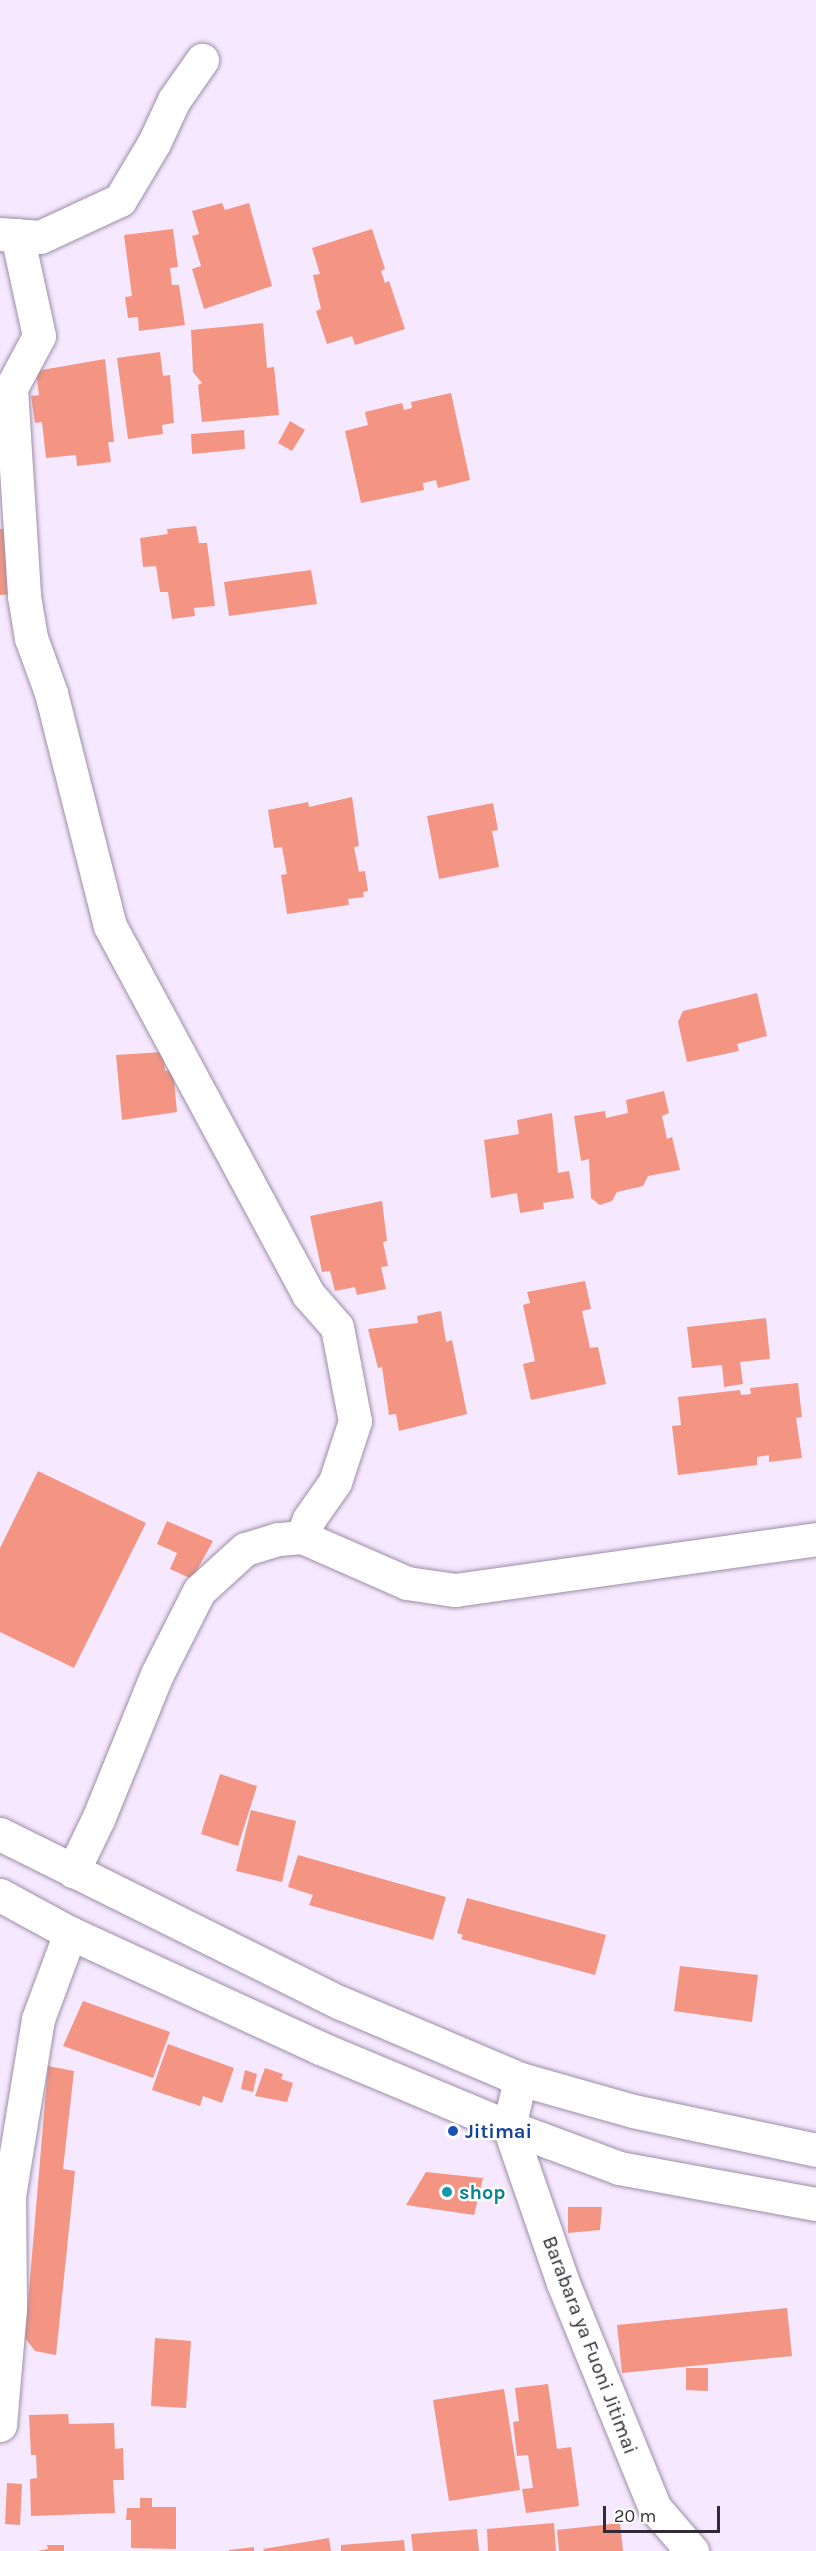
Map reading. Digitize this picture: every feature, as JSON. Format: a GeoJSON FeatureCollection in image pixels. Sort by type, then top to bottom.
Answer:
{"type":"FeatureCollection","features":[{"type":"Feature","properties":{"kind":"street"},"geometry":{"type":"LineString","coordinates":[[202,60],[174,100],[154,143],[120,200],[40,237],[9,235],[39,336],[11,388],[24,596],[31,638],[51,693],[110,926],[308,1294],[337,1327],[356,1421],[335,1482],[309,1519],[302,1537]]}},
{"type":"Feature","properties":{"kind":"street"},"geometry":{"type":"LineString","coordinates":[[73,1870],[98,1819],[157,1674],[199,1592],[245,1549],[278,1539],[302,1537],[407,1583],[456,1590],[816,1539]]}},
{"type":"Feature","properties":{"kind":"street"},"geometry":{"type":"LineString","coordinates":[[0,1834],[340,2003],[520,2079],[633,2111],[816,2150]]}},
{"type":"Feature","properties":{"kind":"street"},"geometry":{"type":"LineString","coordinates":[[0,1895],[70,1933],[320,2048],[509,2127],[619,2168],[816,2204]]}},
{"type":"Feature","properties":{"kind":"street"},"geometry":{"type":"LineString","coordinates":[[0,2425],[10,2309],[9,2196],[38,2019],[70,1933]]}},
{"type":"Feature","properties":{"kind":"street"},"geometry":{"type":"LineString","coordinates":[[509,2127],[520,2079]]}},
{"type":"Feature","properties":{"kind":"street","name":"Barabara ya Fuoni Jitimai"},"geometry":{"type":"LineString","coordinates":[[509,2127],[563,2283],[655,2508],[692,2551]]}},
{"type":"Feature","properties":{"kind":"street"},"geometry":{"type":"LineString","coordinates":[[655,2508],[665,2551]]}},
{"type":"Feature","properties":{"kind":"building"},"geometry":{"type":"Polygon","coordinates":[[[222,203],[225,210],[249,203],[272,286],[204,309],[192,269],[201,266],[192,236],[199,234],[192,211],[222,203]]]}},
{"type":"Feature","properties":{"kind":"building"},"geometry":{"type":"Polygon","coordinates":[[[173,229],[178,267],[170,268],[172,285],[179,285],[185,325],[139,331],[138,317],[128,318],[125,297],[132,296],[124,235],[173,229]]]}},
{"type":"Feature","properties":{"kind":"building"},"geometry":{"type":"Polygon","coordinates":[[[372,229],[385,269],[381,271],[385,283],[389,281],[405,329],[355,345],[352,336],[327,344],[316,311],[321,309],[313,275],[320,274],[312,248],[372,229]]]}},
{"type":"Feature","properties":{"kind":"building"},"geometry":{"type":"Polygon","coordinates":[[[263,323],[267,368],[274,367],[279,415],[202,422],[198,385],[202,383],[193,372],[191,330],[263,323]]]}},
{"type":"Feature","properties":{"kind":"building"},"geometry":{"type":"Polygon","coordinates":[[[160,352],[163,376],[170,375],[174,423],[162,425],[163,434],[128,439],[117,358],[160,352]]]}},
{"type":"Feature","properties":{"kind":"building"},"geometry":{"type":"Polygon","coordinates":[[[105,359],[114,442],[108,442],[111,462],[77,466],[76,455],[46,458],[42,422],[35,423],[31,396],[39,395],[36,371],[105,359]]]}},
{"type":"Feature","properties":{"kind":"building"},"geometry":{"type":"Polygon","coordinates":[[[451,393],[470,480],[438,488],[436,480],[423,483],[424,490],[361,503],[345,431],[368,425],[365,412],[402,403],[404,410],[412,408],[411,402],[451,393]]]}},
{"type":"Feature","properties":{"kind":"building"},"geometry":{"type":"Polygon","coordinates":[[[290,421],[305,430],[292,451],[278,443],[290,421]]]}},
{"type":"Feature","properties":{"kind":"building"},"geometry":{"type":"Polygon","coordinates":[[[244,430],[245,449],[192,454],[191,434],[244,430]]]}},
{"type":"Feature","properties":{"kind":"building"},"geometry":{"type":"Polygon","coordinates":[[[196,526],[199,543],[207,543],[215,606],[194,608],[195,616],[172,619],[168,592],[160,592],[156,566],[143,567],[140,538],[168,534],[167,529],[196,526]]]}},
{"type":"Feature","properties":{"kind":"building"},"geometry":{"type":"Polygon","coordinates":[[[9,528],[13,594],[0,595],[0,529],[9,528]]]}},
{"type":"Feature","properties":{"kind":"building"},"geometry":{"type":"Polygon","coordinates":[[[311,570],[317,604],[229,616],[224,582],[311,570]]]}},
{"type":"Feature","properties":{"kind":"building"},"geometry":{"type":"Polygon","coordinates":[[[352,797],[359,846],[354,847],[359,872],[365,871],[368,891],[363,892],[364,897],[348,899],[349,905],[287,914],[281,875],[287,874],[282,847],[274,848],[268,810],[308,802],[309,807],[352,797]]]}},
{"type":"Feature","properties":{"kind":"building"},"geometry":{"type":"Polygon","coordinates":[[[493,803],[498,830],[492,831],[499,867],[439,879],[427,816],[493,803]]]}},
{"type":"Feature","properties":{"kind":"building"},"geometry":{"type":"Polygon","coordinates":[[[757,993],[767,1036],[737,1044],[739,1051],[687,1062],[678,1022],[683,1011],[757,993]]]}},
{"type":"Feature","properties":{"kind":"building"},"geometry":{"type":"Polygon","coordinates":[[[163,1052],[165,1071],[173,1070],[177,1112],[122,1120],[116,1055],[163,1052]]]}},
{"type":"Feature","properties":{"kind":"building"},"geometry":{"type":"Polygon","coordinates":[[[664,1091],[669,1113],[662,1116],[667,1139],[672,1137],[680,1170],[648,1176],[643,1186],[617,1192],[612,1201],[600,1205],[591,1198],[589,1159],[581,1161],[574,1116],[605,1111],[606,1118],[628,1113],[626,1100],[664,1091]]]}},
{"type":"Feature","properties":{"kind":"building"},"geometry":{"type":"Polygon","coordinates":[[[552,1113],[558,1173],[569,1171],[574,1198],[543,1203],[544,1209],[520,1213],[517,1193],[491,1198],[484,1140],[519,1134],[517,1120],[552,1113]]]}},
{"type":"Feature","properties":{"kind":"building"},"geometry":{"type":"Polygon","coordinates":[[[382,1201],[387,1241],[383,1242],[388,1266],[381,1267],[386,1289],[357,1295],[355,1287],[335,1291],[330,1271],[322,1272],[310,1216],[382,1201]]]}},
{"type":"Feature","properties":{"kind":"building"},"geometry":{"type":"Polygon","coordinates":[[[585,1281],[591,1309],[582,1311],[590,1348],[598,1347],[606,1384],[531,1400],[523,1364],[535,1361],[523,1305],[530,1303],[527,1292],[585,1281]]]}},
{"type":"Feature","properties":{"kind":"building"},"geometry":{"type":"Polygon","coordinates":[[[441,1311],[446,1342],[452,1340],[467,1414],[399,1431],[396,1414],[389,1415],[382,1367],[378,1368],[368,1329],[418,1323],[417,1316],[441,1311]]]}},
{"type":"Feature","properties":{"kind":"building"},"geometry":{"type":"Polygon","coordinates":[[[766,1318],[770,1359],[740,1362],[743,1384],[724,1387],[722,1365],[692,1368],[687,1327],[766,1318]]]}},
{"type":"Feature","properties":{"kind":"building"},"geometry":{"type":"Polygon","coordinates":[[[798,1383],[802,1417],[796,1418],[802,1458],[769,1462],[769,1455],[757,1457],[757,1465],[678,1475],[672,1426],[681,1425],[678,1397],[740,1390],[741,1395],[751,1394],[750,1388],[798,1383]]]}},
{"type":"Feature","properties":{"kind":"building"},"geometry":{"type":"Polygon","coordinates":[[[38,1471],[146,1523],[74,1668],[0,1632],[0,1548],[38,1471]]]}},
{"type":"Feature","properties":{"kind":"building"},"geometry":{"type":"Polygon","coordinates":[[[167,1521],[213,1541],[192,1579],[170,1569],[177,1553],[157,1544],[167,1521]]]}},
{"type":"Feature","properties":{"kind":"building"},"geometry":{"type":"Polygon","coordinates":[[[220,1774],[257,1786],[238,1846],[201,1834],[220,1774]]]}},
{"type":"Feature","properties":{"kind":"building"},"geometry":{"type":"Polygon","coordinates":[[[251,1810],[296,1821],[282,1882],[236,1871],[251,1810]]]}},
{"type":"Feature","properties":{"kind":"building"},"geometry":{"type":"Polygon","coordinates":[[[298,1855],[446,1897],[433,1940],[309,1905],[313,1895],[288,1887],[298,1855]]]}},
{"type":"Feature","properties":{"kind":"building"},"geometry":{"type":"Polygon","coordinates":[[[467,1898],[606,1935],[595,1975],[461,1939],[463,1935],[457,1933],[467,1898]]]}},
{"type":"Feature","properties":{"kind":"building"},"geometry":{"type":"Polygon","coordinates":[[[680,1966],[758,1975],[752,2022],[674,2011],[680,1966]]]}},
{"type":"Feature","properties":{"kind":"building"},"geometry":{"type":"Polygon","coordinates":[[[83,2001],[170,2032],[153,2078],[63,2046],[83,2001]]]}},
{"type":"Feature","properties":{"kind":"building"},"geometry":{"type":"Polygon","coordinates":[[[168,2044],[234,2068],[222,2103],[203,2096],[200,2106],[152,2090],[168,2044]]]}},
{"type":"Feature","properties":{"kind":"building"},"geometry":{"type":"Polygon","coordinates":[[[48,2066],[74,2071],[63,2169],[75,2171],[56,2355],[35,2351],[25,2338],[48,2066]]]}},
{"type":"Feature","properties":{"kind":"building"},"geometry":{"type":"Polygon","coordinates":[[[265,2068],[283,2074],[281,2079],[293,2083],[287,2102],[255,2096],[265,2068]]]}},
{"type":"Feature","properties":{"kind":"building"},"geometry":{"type":"Polygon","coordinates":[[[245,2070],[257,2074],[253,2092],[241,2089],[245,2070]]]}},
{"type":"Feature","properties":{"kind":"building","name":"shop"},"geometry":{"type":"Polygon","coordinates":[[[426,2172],[483,2178],[474,2215],[406,2205],[426,2172]]]}},
{"type":"Feature","properties":{"kind":"building"},"geometry":{"type":"Polygon","coordinates":[[[568,2207],[602,2207],[600,2230],[568,2233],[568,2207]]]}},
{"type":"Feature","properties":{"kind":"building"},"geometry":{"type":"Polygon","coordinates":[[[787,2308],[792,2356],[622,2373],[617,2325],[787,2308]]]}},
{"type":"Feature","properties":{"kind":"building"},"geometry":{"type":"Polygon","coordinates":[[[155,2338],[191,2341],[186,2408],[151,2406],[155,2338]]]}},
{"type":"Feature","properties":{"kind":"building"},"geometry":{"type":"Polygon","coordinates":[[[686,2368],[708,2368],[708,2391],[686,2390],[686,2368]]]}},
{"type":"Feature","properties":{"kind":"building"},"geometry":{"type":"Polygon","coordinates":[[[548,2384],[557,2449],[571,2447],[579,2506],[526,2513],[522,2489],[533,2488],[528,2455],[517,2456],[513,2422],[519,2421],[515,2388],[548,2384]]]}},
{"type":"Feature","properties":{"kind":"building"},"geometry":{"type":"Polygon","coordinates":[[[504,2389],[520,2490],[449,2501],[433,2400],[504,2389]]]}},
{"type":"Feature","properties":{"kind":"building"},"geometry":{"type":"Polygon","coordinates":[[[68,2414],[69,2424],[114,2423],[115,2449],[123,2448],[124,2480],[113,2480],[115,2513],[31,2516],[30,2479],[37,2478],[36,2455],[31,2455],[29,2415],[68,2414]]]}},
{"type":"Feature","properties":{"kind":"building"},"geometry":{"type":"Polygon","coordinates":[[[7,2483],[22,2484],[20,2525],[5,2524],[7,2483]]]}},
{"type":"Feature","properties":{"kind":"building"},"geometry":{"type":"Polygon","coordinates":[[[140,2498],[152,2498],[152,2507],[176,2507],[176,2549],[131,2548],[131,2520],[126,2520],[127,2508],[140,2508],[140,2498]]]}},
{"type":"Feature","properties":{"kind":"building"},"geometry":{"type":"Polygon","coordinates":[[[554,2523],[556,2551],[488,2551],[487,2529],[554,2523]]]}},
{"type":"Feature","properties":{"kind":"building"},"geometry":{"type":"Polygon","coordinates":[[[620,2523],[623,2551],[559,2551],[557,2530],[620,2523]]]}},
{"type":"Feature","properties":{"kind":"building"},"geometry":{"type":"Polygon","coordinates":[[[477,2529],[479,2551],[413,2551],[411,2534],[477,2529]]]}},
{"type":"Feature","properties":{"kind":"building"},"geometry":{"type":"Polygon","coordinates":[[[329,2538],[331,2551],[264,2551],[263,2549],[329,2538]]]}},
{"type":"Feature","properties":{"kind":"building"},"geometry":{"type":"Polygon","coordinates":[[[404,2540],[405,2551],[341,2551],[341,2545],[404,2540]]]}},
{"type":"Feature","properties":{"kind":"building"},"geometry":{"type":"Polygon","coordinates":[[[47,2545],[64,2545],[64,2551],[37,2551],[48,2549],[47,2545]]]}},
{"type":"Feature","properties":{"kind":"building"},"geometry":{"type":"Polygon","coordinates":[[[254,2547],[254,2551],[229,2551],[229,2550],[254,2547]]]}},
{"type":"Feature","properties":{"kind":"place","name":"Jitimai"},"geometry":{"type":"Point","coordinates":[453,2131]}},
{"type":"Feature","properties":{"kind":"place","name":"shop"},"geometry":{"type":"Point","coordinates":[447,2192]}}]}
